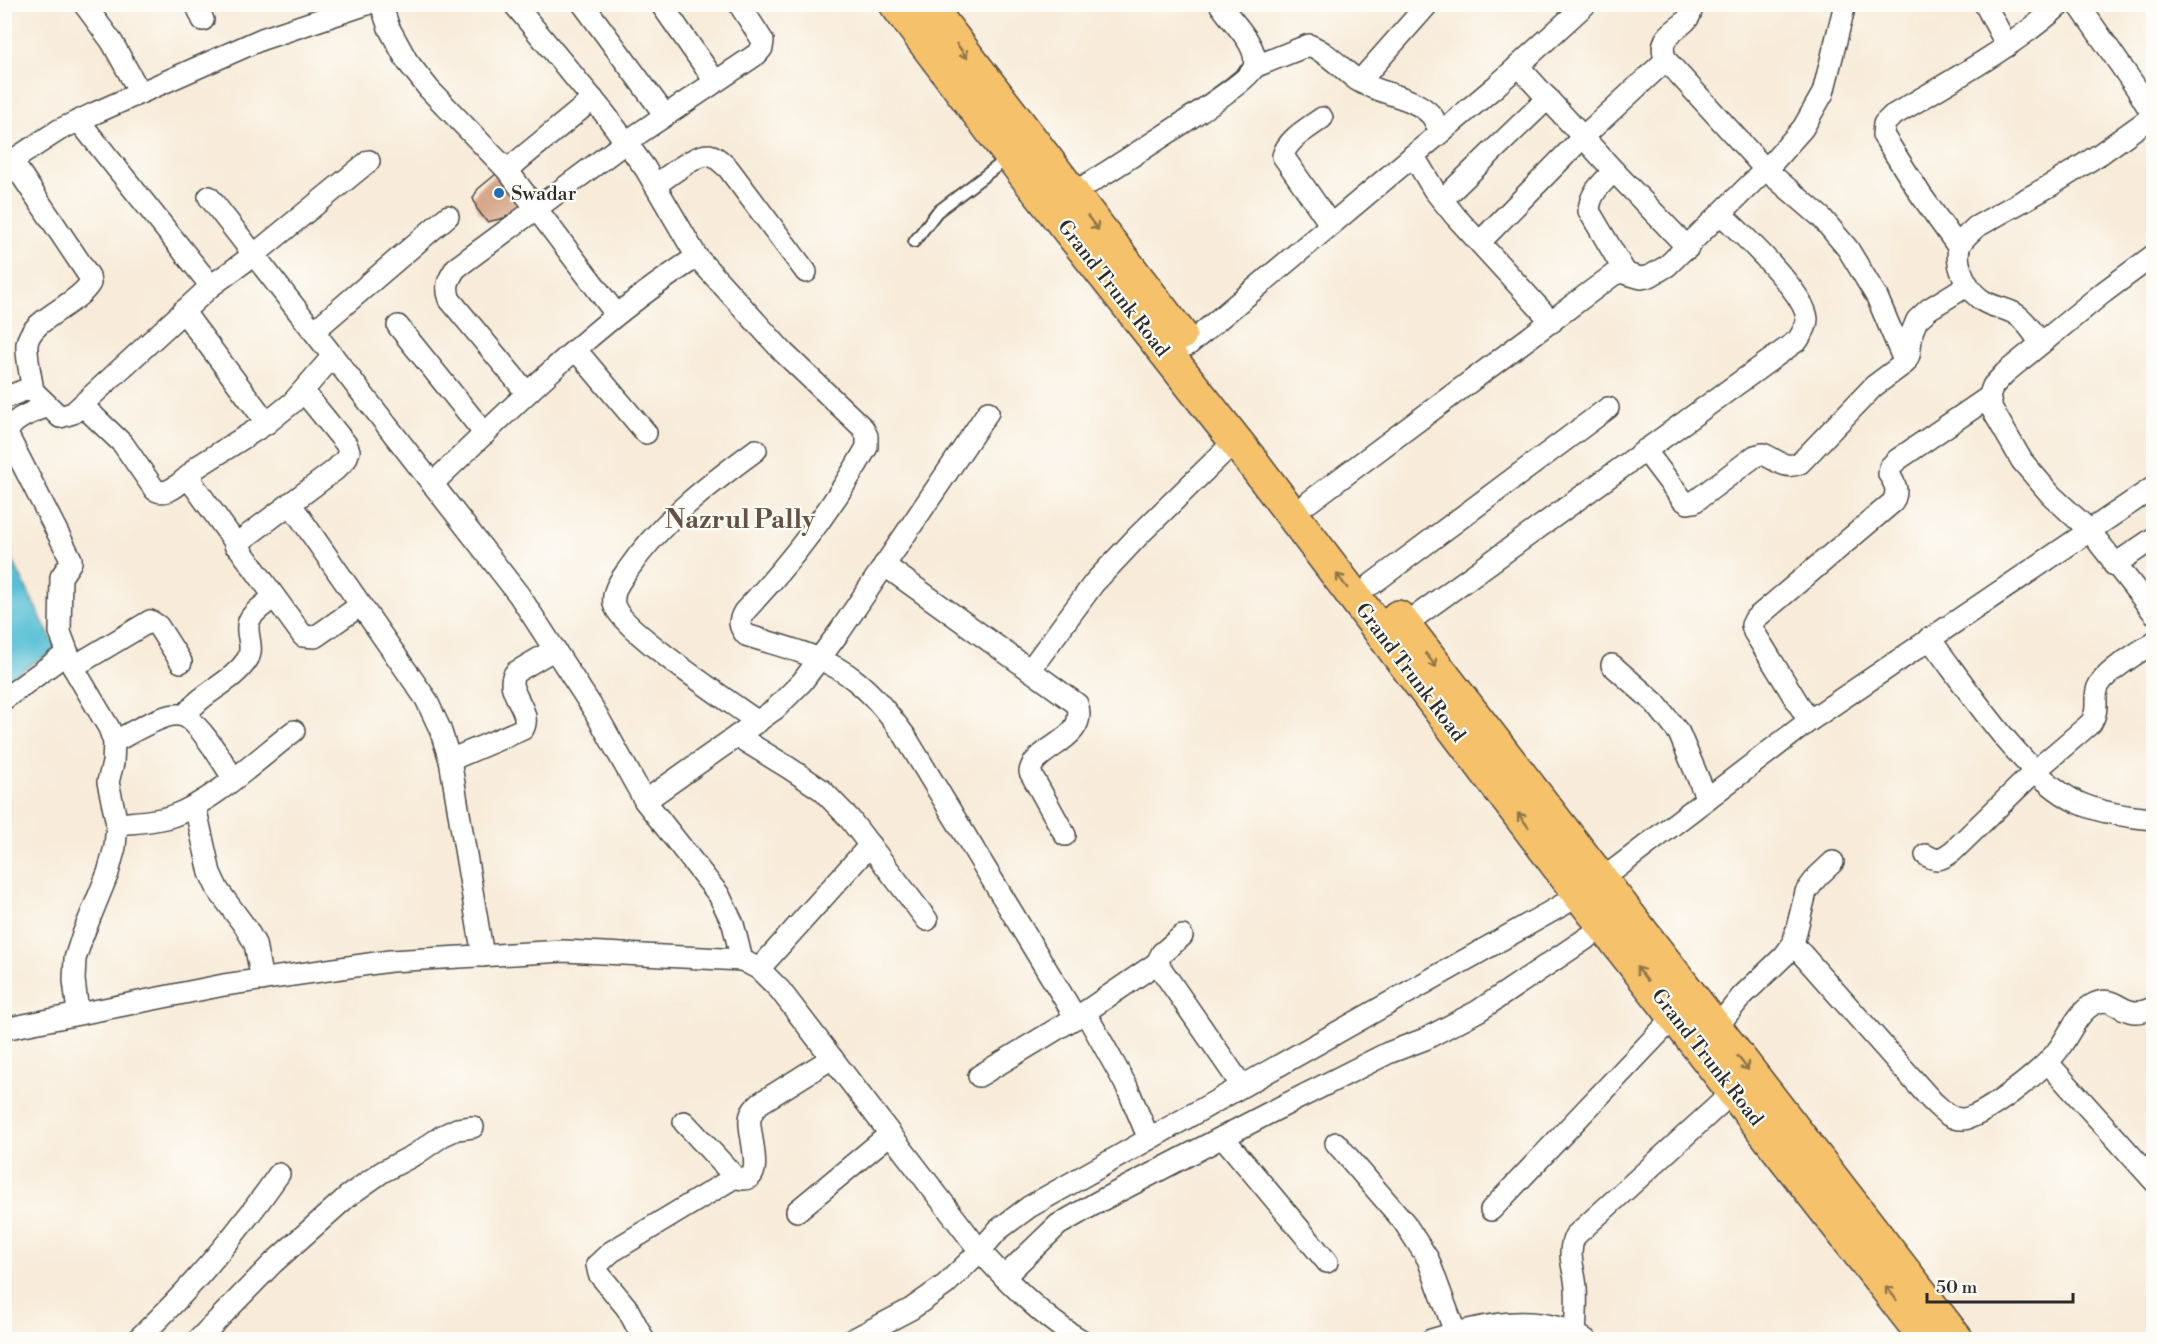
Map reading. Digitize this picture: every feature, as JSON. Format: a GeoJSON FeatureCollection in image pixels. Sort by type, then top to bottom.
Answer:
{"type":"FeatureCollection","features":[{"type":"Feature","properties":{"kind":"main road","name":"Grand Trunk Road"},"geometry":{"type":"LineString","coordinates":[[896,4],[1011,156],[1235,441],[1590,887],[1716,1028],[1957,1340]]}},
{"type":"Feature","properties":{"kind":"main road","name":"Grand Trunk Road"},"geometry":{"type":"LineString","coordinates":[[927,4],[1071,195],[1404,625],[1590,887],[1605,926],[1927,1340]]}},
{"type":"Feature","properties":{"kind":"street"},"geometry":{"type":"LineString","coordinates":[[84,4],[112,42],[140,93]]}},
{"type":"Feature","properties":{"kind":"street"},"geometry":{"type":"LineString","coordinates":[[41,398],[27,345],[29,336],[37,327],[81,295],[90,283],[89,276],[8,164],[59,130],[140,93],[262,39],[367,4]]}},
{"type":"Feature","properties":{"kind":"street"},"geometry":{"type":"LineString","coordinates":[[381,4],[389,28],[407,61],[429,89],[507,170],[616,314]]}},
{"type":"Feature","properties":{"kind":"street"},"geometry":{"type":"LineString","coordinates":[[514,4],[626,142],[655,185],[697,257],[784,353],[863,428],[867,436],[867,447],[827,513],[795,554],[744,612],[739,620],[740,628],[746,635],[820,659],[855,680],[882,705],[905,736],[1080,1015],[1128,1087],[1149,1139]]}},
{"type":"Feature","properties":{"kind":"street"},"geometry":{"type":"LineString","coordinates":[[582,4],[665,115]]}},
{"type":"Feature","properties":{"kind":"street"},"geometry":{"type":"LineString","coordinates":[[662,4],[715,81]]}},
{"type":"Feature","properties":{"kind":"street"},"geometry":{"type":"LineString","coordinates":[[527,393],[450,300],[446,289],[448,280],[456,268],[626,142],[750,60],[762,48],[763,41],[739,4]]}},
{"type":"Feature","properties":{"kind":"street"},"geometry":{"type":"LineString","coordinates":[[1071,195],[1195,115],[1248,77],[1254,67],[1255,55],[1245,36],[1220,4]]}},
{"type":"Feature","properties":{"kind":"street"},"geometry":{"type":"LineString","coordinates":[[1360,81],[1428,4]]}},
{"type":"Feature","properties":{"kind":"street"},"geometry":{"type":"LineString","coordinates":[[1188,345],[1442,132],[1586,4]]}},
{"type":"Feature","properties":{"kind":"street"},"geometry":{"type":"LineString","coordinates":[[1691,4],[1692,14],[1663,43],[1661,50],[1666,60],[1765,170],[1822,218],[1848,249],[1877,297],[1905,363]]}},
{"type":"Feature","properties":{"kind":"street"},"geometry":{"type":"LineString","coordinates":[[1309,502],[1552,322],[1613,274],[1625,272],[1641,278],[1650,276],[1667,266],[1688,248],[1803,128],[1823,93],[1845,4]]}},
{"type":"Feature","properties":{"kind":"street"},"geometry":{"type":"LineString","coordinates":[[1986,4],[2007,46]]}},
{"type":"Feature","properties":{"kind":"street"},"geometry":{"type":"LineString","coordinates":[[1959,248],[1921,195],[1883,135],[1884,124],[1892,116],[2040,24],[2061,4]]}},
{"type":"Feature","properties":{"kind":"street"},"geometry":{"type":"LineString","coordinates":[[2041,343],[2020,317],[2012,311],[1991,305],[1979,298],[1968,285],[1959,262],[1959,248],[1965,237],[1976,227],[2053,184],[2153,116],[2078,4]]}},
{"type":"Feature","properties":{"kind":"street"},"geometry":{"type":"LineString","coordinates":[[1254,67],[1309,45],[1321,50],[1360,81],[1420,107],[1432,116],[1442,132]]}},
{"type":"Feature","properties":{"kind":"street"},"geometry":{"type":"LineString","coordinates":[[1480,242],[1583,137],[1666,60]]}},
{"type":"Feature","properties":{"kind":"street"},"geometry":{"type":"LineString","coordinates":[[1518,66],[1688,248]]}},
{"type":"Feature","properties":{"kind":"street"},"geometry":{"type":"LineString","coordinates":[[507,170],[593,99]]}},
{"type":"Feature","properties":{"kind":"street"},"geometry":{"type":"LineString","coordinates":[[1442,200],[1548,99]]}},
{"type":"Feature","properties":{"kind":"street"},"geometry":{"type":"LineString","coordinates":[[1322,118],[1291,141],[1283,156],[1330,224]]}},
{"type":"Feature","properties":{"kind":"street"},"geometry":{"type":"LineString","coordinates":[[79,121],[211,286]]}},
{"type":"Feature","properties":{"kind":"street"},"geometry":{"type":"LineString","coordinates":[[655,185],[699,156],[710,155],[718,159],[728,168],[806,272]]}},
{"type":"Feature","properties":{"kind":"street"},"geometry":{"type":"LineString","coordinates":[[1413,155],[1442,200],[1552,322]]}},
{"type":"Feature","properties":{"kind":"street"},"geometry":{"type":"LineString","coordinates":[[4,398],[25,390],[41,398],[60,417],[66,417],[82,405],[211,286],[255,254],[369,161]]}},
{"type":"Feature","properties":{"kind":"street"},"geometry":{"type":"LineString","coordinates":[[1614,171],[1596,189],[1590,199],[1589,211],[1625,272]]}},
{"type":"Feature","properties":{"kind":"street"},"geometry":{"type":"LineString","coordinates":[[209,197],[519,595],[594,710],[645,801],[719,896],[734,924],[751,965],[780,990],[980,1251],[1004,1277],[1068,1337]]}},
{"type":"Feature","properties":{"kind":"street"},"geometry":{"type":"LineString","coordinates":[[1404,625],[1788,348],[1805,329],[1807,318],[1800,302],[1752,242],[1721,214]]}},
{"type":"Feature","properties":{"kind":"street"},"geometry":{"type":"LineString","coordinates":[[314,332],[448,216]]}},
{"type":"Feature","properties":{"kind":"street"},"geometry":{"type":"LineString","coordinates":[[2154,255],[2005,373],[1993,386],[1989,397],[1992,409],[2022,461],[2050,495],[2089,530],[2154,613]]}},
{"type":"Feature","properties":{"kind":"street"},"geometry":{"type":"LineString","coordinates":[[432,484],[527,393],[616,314],[657,282],[697,257]]}},
{"type":"Feature","properties":{"kind":"street"},"geometry":{"type":"LineString","coordinates":[[1645,450],[1682,499],[1688,503],[1694,502],[1755,456],[1763,454],[1792,467],[1800,463],[1874,386],[1905,363],[1910,355],[1912,332],[1917,320],[1929,309],[1968,285]]}},
{"type":"Feature","properties":{"kind":"street"},"geometry":{"type":"LineString","coordinates":[[183,311],[267,423]]}},
{"type":"Feature","properties":{"kind":"street"},"geometry":{"type":"LineString","coordinates":[[398,326],[485,434]]}},
{"type":"Feature","properties":{"kind":"street"},"geometry":{"type":"LineString","coordinates":[[576,350],[646,433]]}},
{"type":"Feature","properties":{"kind":"street"},"geometry":{"type":"LineString","coordinates":[[82,405],[123,444],[155,490],[161,493],[168,492],[197,467],[267,423],[293,402],[333,356]]}},
{"type":"Feature","properties":{"kind":"street"},"geometry":{"type":"LineString","coordinates":[[235,545],[335,470],[346,459],[349,451],[346,444],[303,392]]}},
{"type":"Feature","properties":{"kind":"street"},"geometry":{"type":"LineString","coordinates":[[1809,720],[1754,632],[1752,625],[1755,619],[1893,502],[1897,494],[1896,486],[1889,474],[1890,467],[1897,460],[1989,397]]}},
{"type":"Feature","properties":{"kind":"street"},"geometry":{"type":"LineString","coordinates":[[41,398],[9,428],[7,434],[71,559],[70,565],[61,577],[60,632],[69,660],[109,728],[114,742],[113,763],[108,782],[117,824],[115,847],[108,873],[75,959],[74,980],[78,1013]]}},
{"type":"Feature","properties":{"kind":"street"},"geometry":{"type":"LineString","coordinates":[[1372,584],[1608,408]]}},
{"type":"Feature","properties":{"kind":"street"},"geometry":{"type":"LineString","coordinates":[[645,801],[774,710],[802,682],[988,412]]}},
{"type":"Feature","properties":{"kind":"street"},"geometry":{"type":"LineString","coordinates":[[1030,670],[1094,584],[1139,535],[1235,441]]}},
{"type":"Feature","properties":{"kind":"street"},"geometry":{"type":"LineString","coordinates":[[756,450],[698,493],[644,546],[615,590],[614,605],[640,635],[758,722]]}},
{"type":"Feature","properties":{"kind":"street"},"geometry":{"type":"LineString","coordinates":[[191,474],[192,483],[198,493],[303,636],[315,637],[361,604]]}},
{"type":"Feature","properties":{"kind":"street"},"geometry":{"type":"LineString","coordinates":[[852,1340],[911,1309],[945,1286],[998,1230],[1029,1207],[1590,887],[1809,720],[2154,487]]}},
{"type":"Feature","properties":{"kind":"street"},"geometry":{"type":"LineString","coordinates":[[290,503],[426,699],[440,729],[450,759],[483,956]]}},
{"type":"Feature","properties":{"kind":"street"},"geometry":{"type":"LineString","coordinates":[[2109,558],[2154,538]]}},
{"type":"Feature","properties":{"kind":"street"},"geometry":{"type":"LineString","coordinates":[[884,566],[1069,696],[1077,704],[1080,713],[1078,722],[1071,732],[1031,765],[1030,772],[1065,835]]}},
{"type":"Feature","properties":{"kind":"street"},"geometry":{"type":"LineString","coordinates":[[185,716],[192,705],[246,662],[251,644],[248,628],[250,620],[274,597]]}},
{"type":"Feature","properties":{"kind":"street"},"geometry":{"type":"LineString","coordinates":[[4,699],[69,660],[150,621],[158,626],[181,662]]}},
{"type":"Feature","properties":{"kind":"street"},"geometry":{"type":"LineString","coordinates":[[1929,638],[2015,749],[2051,785],[2077,802],[2105,811],[2154,819]]}},
{"type":"Feature","properties":{"kind":"street"},"geometry":{"type":"LineString","coordinates":[[1926,855],[1932,859],[1941,859],[1953,852],[2036,771],[2091,723],[2097,714],[2099,684],[2154,642]]}},
{"type":"Feature","properties":{"kind":"street"},"geometry":{"type":"LineString","coordinates":[[450,759],[524,729],[527,723],[526,716],[514,690],[512,677],[516,672],[555,649]]}},
{"type":"Feature","properties":{"kind":"street"},"geometry":{"type":"LineString","coordinates":[[1612,665],[1655,703],[1679,733],[1707,799]]}},
{"type":"Feature","properties":{"kind":"street"},"geometry":{"type":"LineString","coordinates":[[114,742],[166,717],[178,714],[185,716],[204,737],[233,778]]}},
{"type":"Feature","properties":{"kind":"street"},"geometry":{"type":"LineString","coordinates":[[117,824],[171,817],[195,806],[294,731]]}},
{"type":"Feature","properties":{"kind":"street"},"geometry":{"type":"LineString","coordinates":[[737,736],[822,790],[849,818],[927,920]]}},
{"type":"Feature","properties":{"kind":"street"},"geometry":{"type":"LineString","coordinates":[[195,806],[210,873],[218,890],[255,944],[262,980]]}},
{"type":"Feature","properties":{"kind":"street"},"geometry":{"type":"LineString","coordinates":[[4,1029],[224,985],[390,961],[564,951],[751,965],[870,845]]}},
{"type":"Feature","properties":{"kind":"street"},"geometry":{"type":"LineString","coordinates":[[1716,1028],[1742,996],[1784,956],[1793,944],[1806,892],[1817,877],[1833,862]]}},
{"type":"Feature","properties":{"kind":"street"},"geometry":{"type":"LineString","coordinates":[[1004,1277],[1023,1256],[1058,1225],[1098,1202],[1388,1053],[1425,1040],[1478,1011],[1605,926]]}},
{"type":"Feature","properties":{"kind":"street"},"geometry":{"type":"LineString","coordinates":[[979,1076],[1080,1015],[1157,963],[1162,953],[1182,936]]}},
{"type":"Feature","properties":{"kind":"street"},"geometry":{"type":"LineString","coordinates":[[1793,944],[1932,1101],[1949,1116],[1962,1119],[1980,1113],[2026,1083],[2048,1063],[2082,1014],[2092,1005],[2102,1000],[2133,1013],[2144,1012],[2154,1007]]}},
{"type":"Feature","properties":{"kind":"street"},"geometry":{"type":"LineString","coordinates":[[1157,963],[1242,1086]]}},
{"type":"Feature","properties":{"kind":"street"},"geometry":{"type":"LineString","coordinates":[[1491,1210],[1675,1016]]}},
{"type":"Feature","properties":{"kind":"street"},"geometry":{"type":"LineString","coordinates":[[684,1122],[735,1178],[742,1180],[748,1178],[754,1171],[755,1162],[749,1120],[753,1110],[760,1103],[832,1058]]}},
{"type":"Feature","properties":{"kind":"street"},"geometry":{"type":"LineString","coordinates":[[2048,1063],[2154,1181]]}},
{"type":"Feature","properties":{"kind":"street"},"geometry":{"type":"LineString","coordinates":[[1431,1340],[1455,1332],[1508,1322],[1543,1324],[1581,1336],[1570,1256],[1570,1245],[1575,1236],[1734,1091]]}},
{"type":"Feature","properties":{"kind":"street"},"geometry":{"type":"LineString","coordinates":[[198,1340],[273,1263],[348,1196],[382,1172],[416,1154],[442,1136],[457,1129],[473,1127]]}},
{"type":"Feature","properties":{"kind":"street"},"geometry":{"type":"LineString","coordinates":[[797,1211],[890,1134]]}},
{"type":"Feature","properties":{"kind":"street"},"geometry":{"type":"LineString","coordinates":[[1223,1137],[1327,1262]]}},
{"type":"Feature","properties":{"kind":"street"},"geometry":{"type":"LineString","coordinates":[[1336,1143],[1404,1222],[1428,1259],[1455,1332]]}},
{"type":"Feature","properties":{"kind":"street"},"geometry":{"type":"LineString","coordinates":[[137,1340],[216,1259],[279,1173]]}},
{"type":"Feature","properties":{"kind":"street"},"geometry":{"type":"LineString","coordinates":[[644,1340],[627,1308],[599,1274],[597,1265],[611,1252],[669,1215],[735,1178]]}},
{"type":"Feature","properties":{"kind":"lane"},"geometry":{"type":"LineString","coordinates":[[914,242],[929,221],[948,203],[1011,156]]}},
{"type":"Feature","properties":{"kind":"water"},"geometry":{"type":"Polygon","coordinates":[[[4,550],[11,557],[56,649],[5,681],[4,550]]]}},
{"type":"Feature","properties":{"kind":"building","name":"Swadar"},"geometry":{"type":"Polygon","coordinates":[[[501,170],[528,201],[513,216],[487,222],[477,209],[473,198],[478,189],[501,170]]]}},
{"type":"Feature","properties":{"kind":"place","name":"Swadar"},"geometry":{"type":"Point","coordinates":[499,193]}},
{"type":"Feature","properties":{"kind":"district","name":"Nazrul Pally"},"geometry":{"type":"Point","coordinates":[740,519]}}]}
